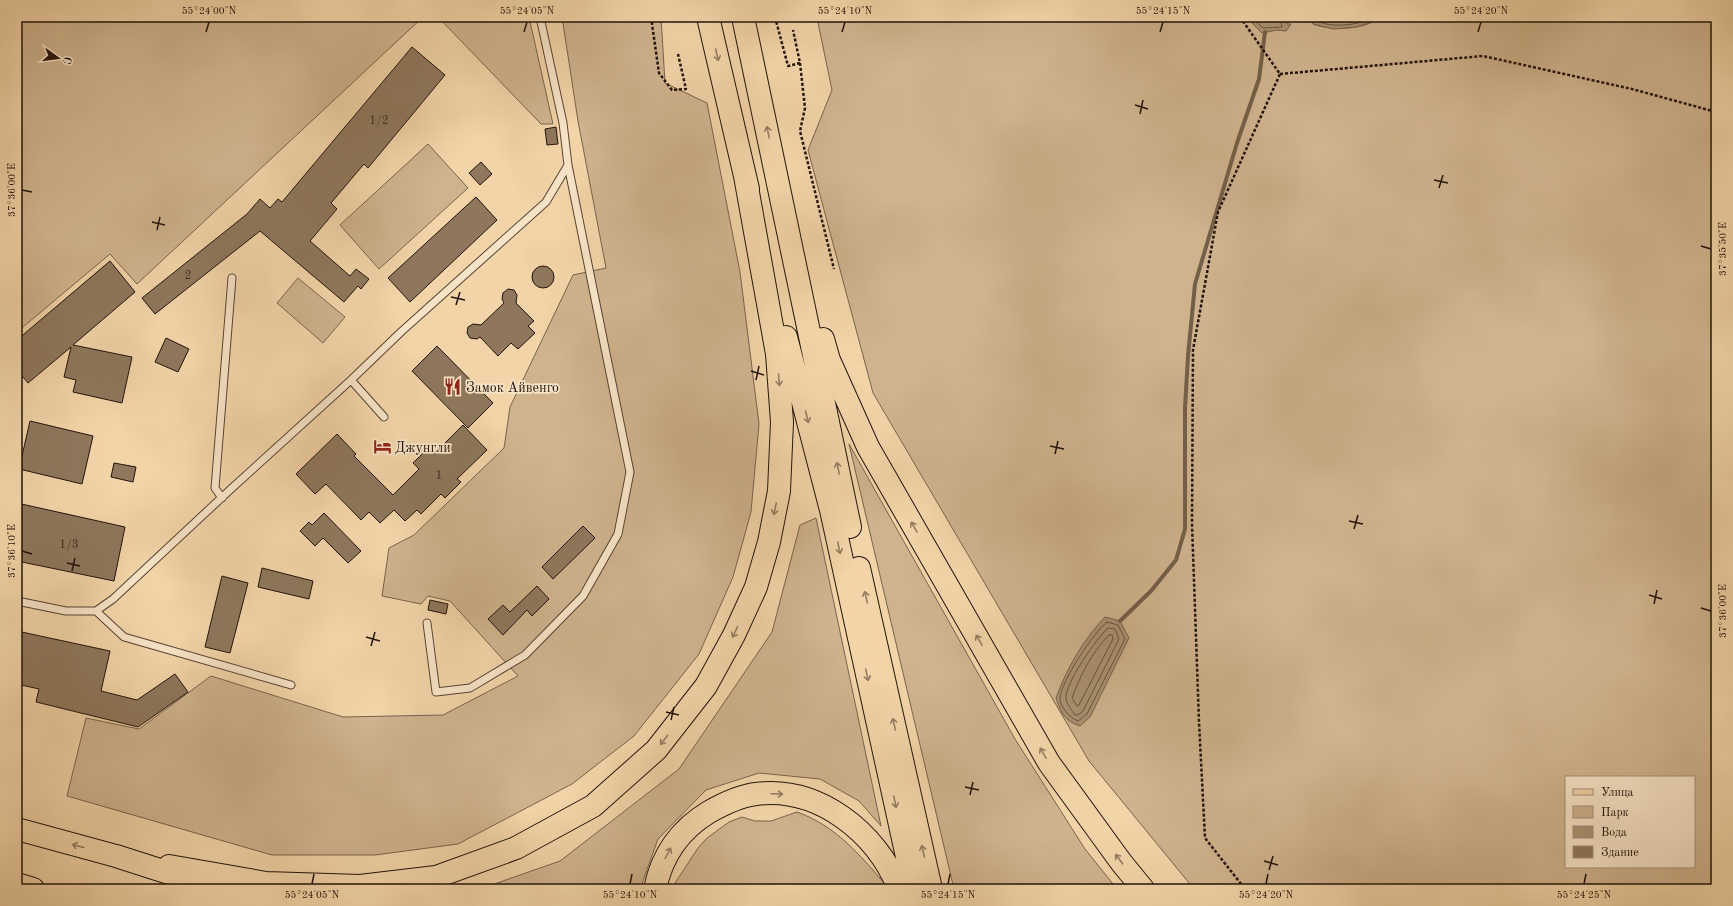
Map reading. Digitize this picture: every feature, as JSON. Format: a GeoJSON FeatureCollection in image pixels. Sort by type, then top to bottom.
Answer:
{"type":"FeatureCollection","features":[{"type":"Feature","properties":{"kind":"main road"},"geometry":{"type":"LineString","coordinates":[[708,17],[745,176],[831,510],[914,889]]}},
{"type":"Feature","properties":{"kind":"main road"},"geometry":{"type":"LineString","coordinates":[[743,17],[845,507],[931,889]]}},
{"type":"Feature","properties":{"kind":"main road"},"geometry":{"type":"LineString","coordinates":[[776,170],[829,360],[868,447],[1049,763],[1121,862],[1143,889]]}},
{"type":"Feature","properties":{"kind":"main road"},"geometry":{"type":"LineString","coordinates":[[116,856],[266,883],[360,886],[436,877],[516,848],[593,806],[656,750],[706,686],[734,635],[756,587],[769,542],[779,491],[782,422],[777,354],[745,176]]}},
{"type":"Feature","properties":{"kind":"main road"},"geometry":{"type":"LineString","coordinates":[[655,889],[668,850],[694,821],[725,802],[756,794],[787,795],[820,804],[846,819],[871,841],[893,874],[899,889]]}},
{"type":"Feature","properties":{"kind":"main road"},"geometry":{"type":"LineString","coordinates":[[17,829],[116,856],[219,889]]}},
{"type":"Feature","properties":{"kind":"main road"},"geometry":{"type":"LineString","coordinates":[[17,884],[33,889]]}},
{"type":"Feature","properties":{"kind":"lane"},"geometry":{"type":"LineString","coordinates":[[427,623],[436,692],[470,688],[525,655],[583,596],[618,534],[630,472],[568,166],[563,123],[540,17]]}},
{"type":"Feature","properties":{"kind":"lane"},"geometry":{"type":"LineString","coordinates":[[17,601],[66,611],[96,611],[113,599],[352,380],[402,330],[546,202],[568,166]]}},
{"type":"Feature","properties":{"kind":"lane"},"geometry":{"type":"LineString","coordinates":[[222,498],[215,488],[232,278]]}},
{"type":"Feature","properties":{"kind":"lane"},"geometry":{"type":"LineString","coordinates":[[352,380],[384,417]]}},
{"type":"Feature","properties":{"kind":"lane"},"geometry":{"type":"LineString","coordinates":[[96,611],[124,637],[291,685]]}},
{"type":"Feature","properties":{"kind":"path"},"geometry":{"type":"LineString","coordinates":[[651,17],[659,73],[672,90],[686,89],[678,54]]}},
{"type":"Feature","properties":{"kind":"path"},"geometry":{"type":"LineString","coordinates":[[775,17],[788,66],[800,63]]}},
{"type":"Feature","properties":{"kind":"path"},"geometry":{"type":"LineString","coordinates":[[1240,17],[1280,74]]}},
{"type":"Feature","properties":{"kind":"path"},"geometry":{"type":"LineString","coordinates":[[793,30],[800,63],[805,108],[800,130],[834,269]]}},
{"type":"Feature","properties":{"kind":"path"},"geometry":{"type":"LineString","coordinates":[[1280,74],[1483,56],[1632,89],[1716,112]]}},
{"type":"Feature","properties":{"kind":"path"},"geometry":{"type":"LineString","coordinates":[[1245,889],[1205,838],[1192,524],[1193,350],[1218,212],[1280,74]]}},
{"type":"Feature","properties":{"kind":"green space"},"geometry":{"type":"Polygon","coordinates":[[[17,17],[423,17],[137,284],[110,254],[17,332],[17,17]]]}},
{"type":"Feature","properties":{"kind":"green space"},"geometry":{"type":"Polygon","coordinates":[[[438,17],[529,17],[553,124],[541,124],[438,17]]]}},
{"type":"Feature","properties":{"kind":"green space"},"geometry":{"type":"Polygon","coordinates":[[[562,17],[661,17],[665,83],[707,103],[740,272],[759,424],[751,512],[733,577],[699,654],[634,736],[572,784],[458,844],[375,855],[272,855],[67,796],[86,718],[139,729],[211,676],[343,717],[443,715],[518,676],[450,601],[428,596],[421,604],[382,596],[389,548],[414,535],[504,448],[510,407],[573,275],[606,268],[578,121],[562,17]]]}},
{"type":"Feature","properties":{"kind":"green space"},"geometry":{"type":"Polygon","coordinates":[[[813,17],[1309,17],[1313,24],[1320,26],[1329,28],[1348,28],[1366,25],[1380,17],[1716,17],[1716,889],[1194,889],[1089,761],[873,393],[808,150],[832,90],[817,18],[813,17]]]}},
{"type":"Feature","properties":{"kind":"green space"},"geometry":{"type":"Polygon","coordinates":[[[428,144],[468,188],[379,269],[340,225],[428,144]]]}},
{"type":"Feature","properties":{"kind":"green space"},"geometry":{"type":"Polygon","coordinates":[[[298,278],[345,317],[323,343],[277,303],[298,278]]]}},
{"type":"Feature","properties":{"kind":"green space"},"geometry":{"type":"Polygon","coordinates":[[[849,444],[1015,739],[1085,849],[1117,889],[954,889],[849,444]]]}},
{"type":"Feature","properties":{"kind":"green space"},"geometry":{"type":"Polygon","coordinates":[[[816,518],[881,826],[859,801],[820,779],[759,773],[706,790],[658,839],[640,889],[480,889],[560,861],[679,769],[772,632],[800,525],[816,518]]]}},
{"type":"Feature","properties":{"kind":"green space"},"geometry":{"type":"Polygon","coordinates":[[[797,812],[824,825],[846,842],[866,862],[888,889],[676,889],[675,883],[698,848],[707,838],[729,822],[742,817],[755,821],[771,821],[797,812]]]}},
{"type":"Feature","properties":{"kind":"water"},"geometry":{"type":"Polygon","coordinates":[[[1246,17],[1283,17],[1287,24],[1291,24],[1286,31],[1277,30],[1262,33],[1246,17]]]}},
{"type":"Feature","properties":{"kind":"water"},"geometry":{"type":"Polygon","coordinates":[[[1309,17],[1380,17],[1377,20],[1356,27],[1334,29],[1313,24],[1309,17]]]}},
{"type":"Feature","properties":{"kind":"water"},"geometry":{"type":"Polygon","coordinates":[[[1105,617],[1120,621],[1129,638],[1090,717],[1080,726],[1071,722],[1064,716],[1056,698],[1076,655],[1105,617]]]}},
{"type":"Feature","properties":{"kind":"building"},"geometry":{"type":"Polygon","coordinates":[[[412,47],[445,75],[368,168],[364,164],[331,203],[337,209],[310,241],[350,276],[356,269],[369,279],[361,289],[358,286],[344,302],[260,231],[155,314],[142,298],[247,214],[260,199],[270,208],[278,199],[282,202],[412,47]]]}},
{"type":"Feature","properties":{"kind":"building"},"geometry":{"type":"Polygon","coordinates":[[[556,127],[558,144],[547,145],[545,129],[556,127]]]}},
{"type":"Feature","properties":{"kind":"building"},"geometry":{"type":"Polygon","coordinates":[[[481,162],[492,174],[480,185],[469,173],[481,162]]]}},
{"type":"Feature","properties":{"kind":"building"},"geometry":{"type":"Polygon","coordinates":[[[476,197],[497,220],[410,302],[388,278],[476,197]]]}},
{"type":"Feature","properties":{"kind":"building"},"geometry":{"type":"Polygon","coordinates":[[[110,261],[135,292],[73,345],[132,357],[122,403],[73,392],[76,380],[64,377],[71,347],[28,383],[17,370],[17,340],[110,261]]]}},
{"type":"Feature","properties":{"kind":"building"},"geometry":{"type":"Polygon","coordinates":[[[543,266],[551,269],[554,277],[551,285],[543,288],[535,285],[532,277],[535,269],[543,266]]]}},
{"type":"Feature","properties":{"kind":"building"},"geometry":{"type":"Polygon","coordinates":[[[508,289],[514,290],[517,295],[516,303],[534,321],[528,326],[535,333],[518,349],[511,343],[498,356],[480,337],[477,339],[470,338],[467,333],[468,327],[473,324],[481,325],[504,303],[502,299],[503,293],[508,289]]]}},
{"type":"Feature","properties":{"kind":"building"},"geometry":{"type":"Polygon","coordinates":[[[166,338],[189,349],[178,372],[155,362],[166,338]]]}},
{"type":"Feature","properties":{"kind":"building","name":"Замок Айвенго"},"geometry":{"type":"Polygon","coordinates":[[[437,346],[493,403],[468,428],[412,371],[437,346]]]}},
{"type":"Feature","properties":{"kind":"building"},"geometry":{"type":"Polygon","coordinates":[[[30,421],[93,436],[82,484],[19,469],[30,421]]]}},
{"type":"Feature","properties":{"kind":"building"},"geometry":{"type":"Polygon","coordinates":[[[463,425],[487,450],[457,479],[461,482],[445,498],[441,494],[421,514],[417,510],[405,521],[394,510],[380,523],[369,512],[361,520],[326,484],[315,494],[296,474],[337,434],[356,454],[354,456],[393,495],[419,469],[413,463],[428,448],[434,454],[463,425]]]}},
{"type":"Feature","properties":{"kind":"building"},"geometry":{"type":"Polygon","coordinates":[[[114,463],[136,467],[133,482],[111,477],[114,463]]]}},
{"type":"Feature","properties":{"kind":"building"},"geometry":{"type":"Polygon","coordinates":[[[17,503],[125,527],[114,581],[17,561],[17,503]]]}},
{"type":"Feature","properties":{"kind":"building"},"geometry":{"type":"Polygon","coordinates":[[[324,513],[361,551],[348,563],[323,538],[315,546],[300,531],[309,522],[312,525],[324,513]]]}},
{"type":"Feature","properties":{"kind":"building"},"geometry":{"type":"Polygon","coordinates":[[[583,526],[595,538],[553,579],[542,567],[583,526]]]}},
{"type":"Feature","properties":{"kind":"building"},"geometry":{"type":"Polygon","coordinates":[[[262,568],[313,581],[309,599],[258,587],[262,568]]]}},
{"type":"Feature","properties":{"kind":"building"},"geometry":{"type":"Polygon","coordinates":[[[222,576],[248,583],[230,653],[205,647],[222,576]]]}},
{"type":"Feature","properties":{"kind":"building"},"geometry":{"type":"Polygon","coordinates":[[[537,586],[549,599],[532,616],[527,610],[503,635],[488,619],[503,605],[510,612],[537,586]]]}},
{"type":"Feature","properties":{"kind":"building"},"geometry":{"type":"Polygon","coordinates":[[[430,600],[448,604],[446,614],[428,610],[430,600]]]}},
{"type":"Feature","properties":{"kind":"building"},"geometry":{"type":"Polygon","coordinates":[[[17,631],[110,651],[101,691],[137,700],[175,674],[188,692],[138,727],[36,702],[39,689],[17,684],[17,631]]]}},
{"type":"Feature","properties":{"kind":"waterway"},"geometry":{"type":"LineString","coordinates":[[1120,621],[1151,591],[1176,560],[1185,529],[1185,408],[1195,284],[1237,143],[1259,79],[1265,32]]}},
{"type":"Feature","properties":{"kind":"place","name":"Замок Айвенго"},"geometry":{"type":"Point","coordinates":[453,387]}},
{"type":"Feature","properties":{"kind":"place","name":"Джунгли"},"geometry":{"type":"Point","coordinates":[382,447]}}]}
